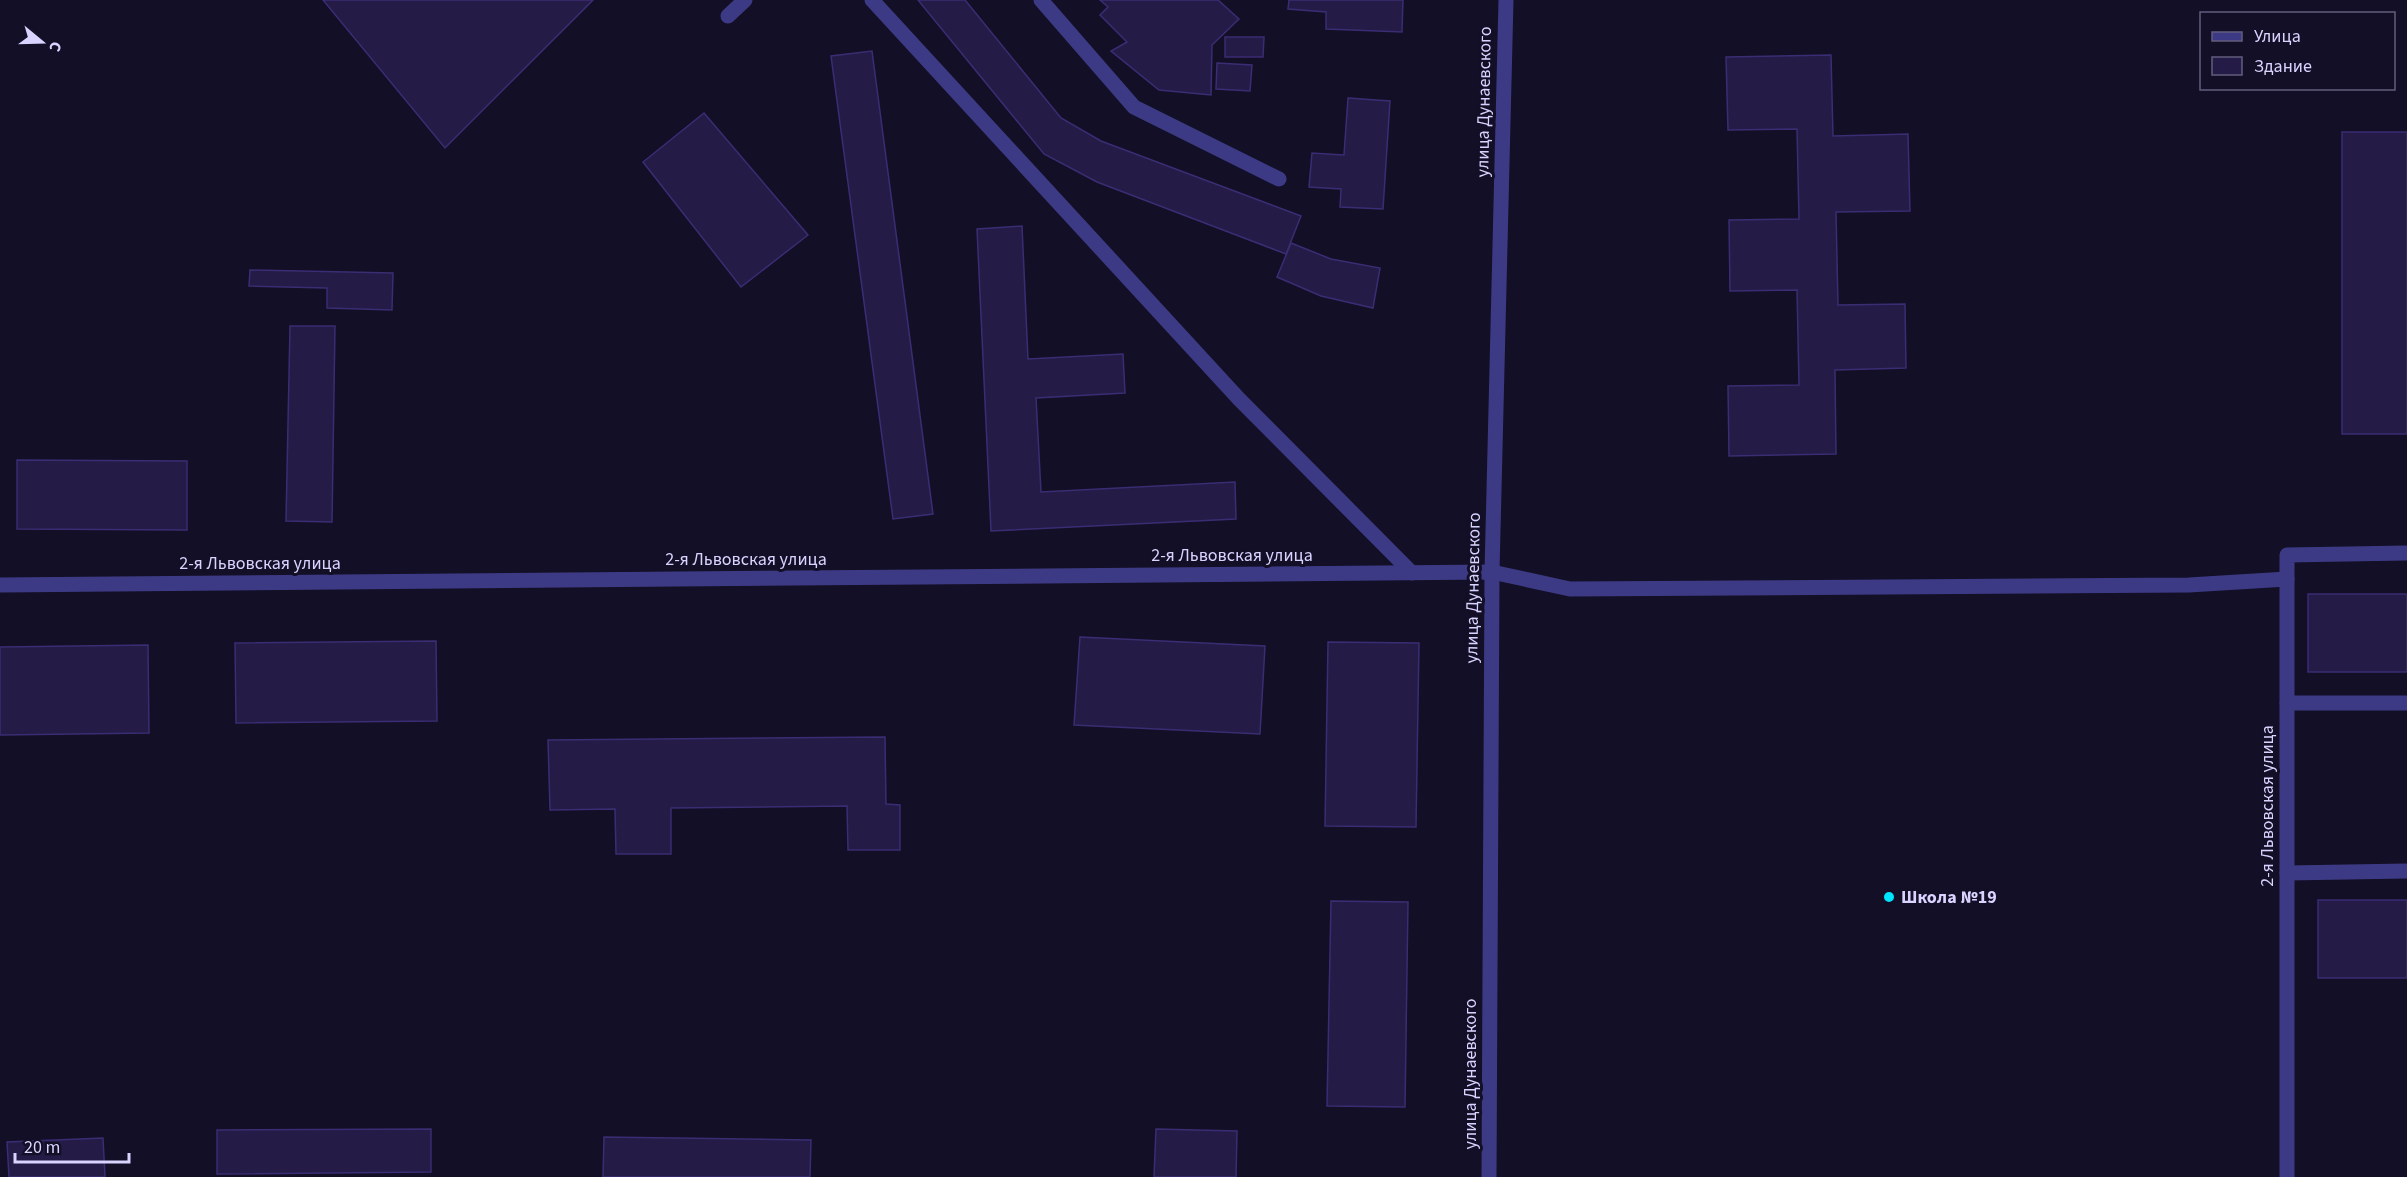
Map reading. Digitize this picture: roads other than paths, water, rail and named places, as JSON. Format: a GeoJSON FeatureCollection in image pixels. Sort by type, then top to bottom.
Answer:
{"type":"FeatureCollection","features":[{"type":"Feature","properties":{"kind":"street"},"geometry":{"type":"LineString","coordinates":[[728,16],[745,0]]}},
{"type":"Feature","properties":{"kind":"street"},"geometry":{"type":"LineString","coordinates":[[872,0],[1239,399],[1412,573]]}},
{"type":"Feature","properties":{"kind":"street"},"geometry":{"type":"LineString","coordinates":[[1041,0],[1134,107],[1279,178]]}},
{"type":"Feature","properties":{"kind":"street","name":"улица Дунаевского"},"geometry":{"type":"LineString","coordinates":[[1489,1177],[1492,572],[1506,0]]}},
{"type":"Feature","properties":{"kind":"street","name":"2-я Львовская улица"},"geometry":{"type":"LineString","coordinates":[[2287,1177],[2287,555],[2407,553]]}},
{"type":"Feature","properties":{"kind":"street","name":"2-я Львовская улица"},"geometry":{"type":"LineString","coordinates":[[0,585],[1492,572],[1570,589],[2189,585],[2287,579]]}},
{"type":"Feature","properties":{"kind":"street"},"geometry":{"type":"LineString","coordinates":[[2287,703],[2407,703]]}},
{"type":"Feature","properties":{"kind":"street"},"geometry":{"type":"LineString","coordinates":[[2287,873],[2407,872]]}},
{"type":"Feature","properties":{"kind":"place","name":"Школа №19"},"geometry":{"type":"Point","coordinates":[1889,897]}}]}
